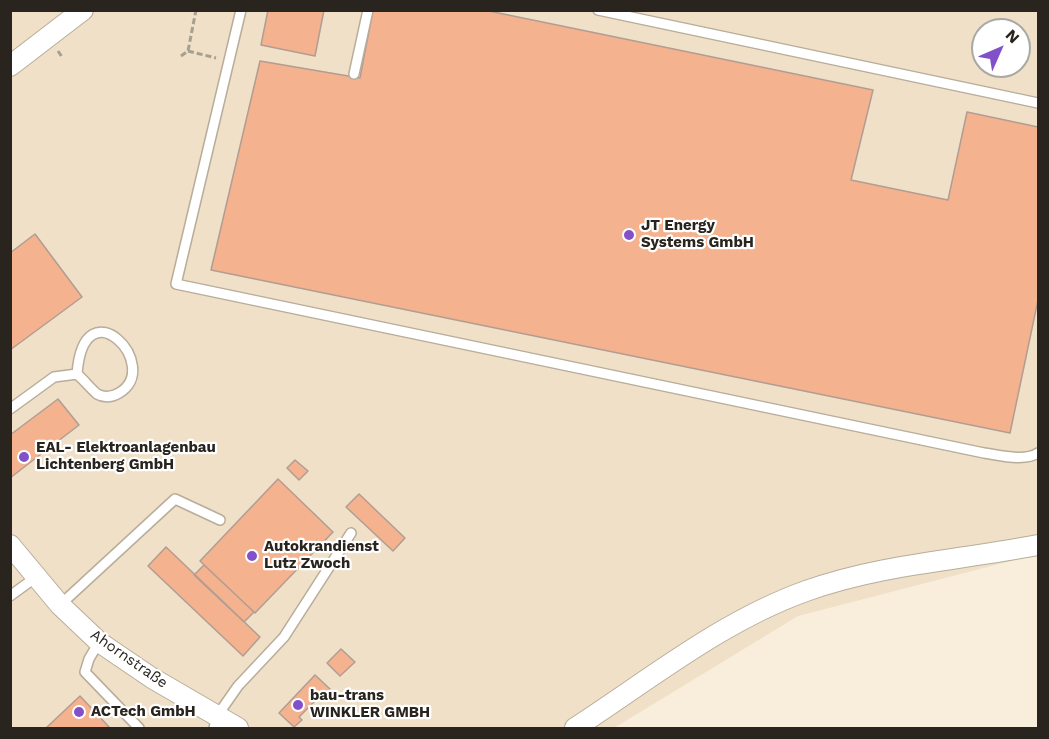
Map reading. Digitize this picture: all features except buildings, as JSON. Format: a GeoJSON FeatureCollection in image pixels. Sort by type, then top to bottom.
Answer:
{"type":"FeatureCollection","features":[{"type":"Feature","properties":{"kind":"street"},"geometry":{"type":"LineString","coordinates":[[10,66],[83,10]]}},
{"type":"Feature","properties":{"kind":"street"},"geometry":{"type":"LineString","coordinates":[[575,729],[727,629],[773,604],[798,594],[875,572],[1038,544]]}},
{"type":"Feature","properties":{"kind":"street","name":"Ahornstraße"},"geometry":{"type":"LineString","coordinates":[[10,545],[60,605],[99,642],[215,722],[238,729]]}},
{"type":"Feature","properties":{"kind":"lane"},"geometry":{"type":"LineString","coordinates":[[241,10],[176,284],[984,453],[1034,456],[1038,453]]}},
{"type":"Feature","properties":{"kind":"lane"},"geometry":{"type":"LineString","coordinates":[[354,74],[368,10]]}},
{"type":"Feature","properties":{"kind":"lane"},"geometry":{"type":"LineString","coordinates":[[598,10],[1038,103]]}},
{"type":"Feature","properties":{"kind":"lane"},"geometry":{"type":"LineString","coordinates":[[10,409],[54,376],[77,374],[98,394],[109,398],[121,393],[131,382],[134,369],[122,342],[109,332],[94,333],[84,342],[78,356],[77,374]]}},
{"type":"Feature","properties":{"kind":"lane"},"geometry":{"type":"LineString","coordinates":[[60,605],[175,499],[220,520]]}},
{"type":"Feature","properties":{"kind":"lane"},"geometry":{"type":"LineString","coordinates":[[215,722],[238,686],[284,637],[351,533]]}},
{"type":"Feature","properties":{"kind":"lane"},"geometry":{"type":"LineString","coordinates":[[10,596],[36,577]]}},
{"type":"Feature","properties":{"kind":"lane"},"geometry":{"type":"LineString","coordinates":[[99,642],[89,659],[85,672],[139,729]]}},
{"type":"Feature","properties":{"kind":"path"},"geometry":{"type":"LineString","coordinates":[[182,56],[188,51],[196,10]]}},
{"type":"Feature","properties":{"kind":"path"},"geometry":{"type":"LineString","coordinates":[[188,51],[216,58]]}},
{"type":"Feature","properties":{"kind":"shaded area"},"geometry":{"type":"Polygon","coordinates":[[[10,11],[1038,11],[1038,554],[798,616],[614,728],[11,728],[10,11]]]}},
{"type":"Feature","properties":{"kind":"place","name":"JT Energy Systems GmbH"},"geometry":{"type":"Point","coordinates":[629,235]}},
{"type":"Feature","properties":{"kind":"place","name":"EAL- Elektroanlagenbau Lichtenberg GmbH"},"geometry":{"type":"Point","coordinates":[24,457]}},
{"type":"Feature","properties":{"kind":"place","name":"Autokrandienst Lutz Zwoch"},"geometry":{"type":"Point","coordinates":[252,556]}},
{"type":"Feature","properties":{"kind":"place","name":"bau-trans WINKLER GMBH"},"geometry":{"type":"Point","coordinates":[298,705]}},
{"type":"Feature","properties":{"kind":"place","name":"ACTech GmbH"},"geometry":{"type":"Point","coordinates":[79,712]}}]}
